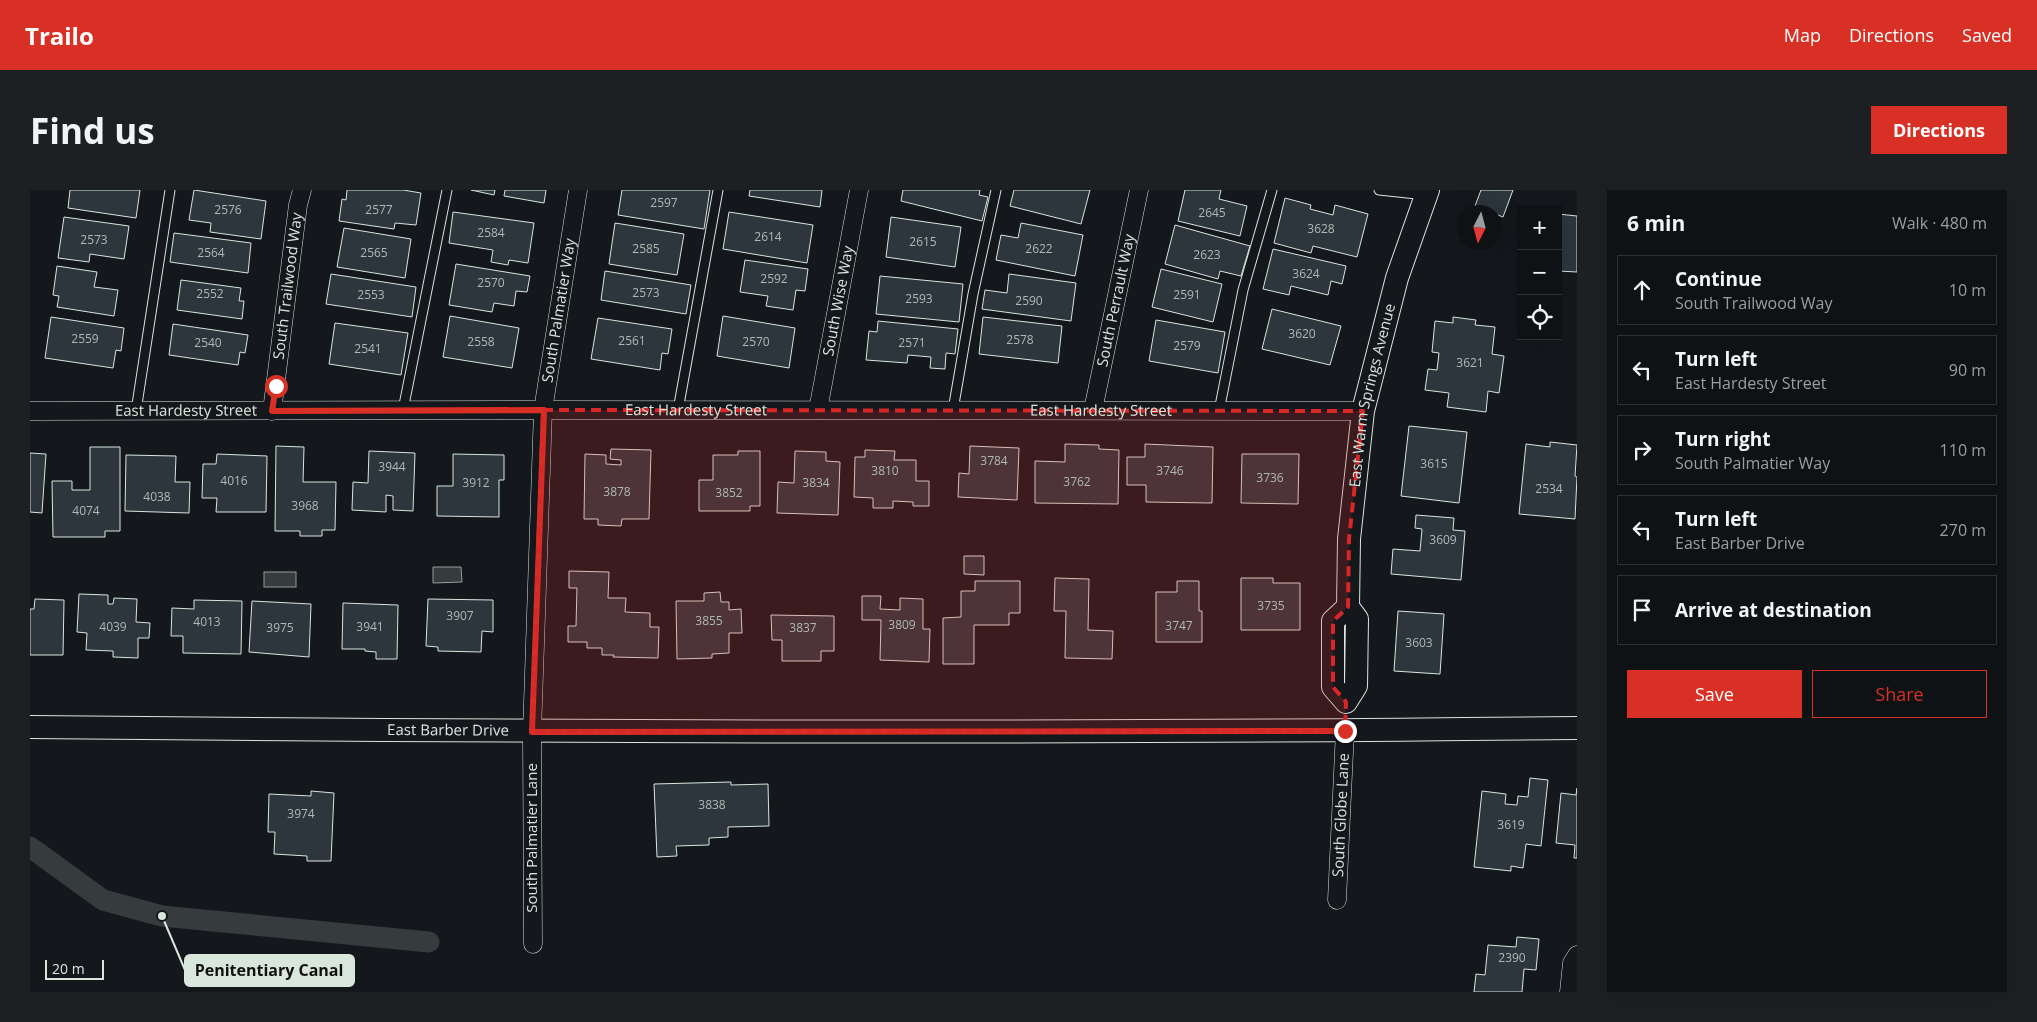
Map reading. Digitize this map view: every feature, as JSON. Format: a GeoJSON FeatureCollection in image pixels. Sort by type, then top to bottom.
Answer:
{"type":"FeatureCollection","features":[{"type":"Feature","properties":{"kind":"street","name":"South Trailwood Way"},"geometry":{"type":"LineString","coordinates":[[272,411],[298,206],[302,190]]}},
{"type":"Feature","properties":{"kind":"street","name":"South Palmatier Way"},"geometry":{"type":"LineString","coordinates":[[532,732],[544,410],[578,190]]}},
{"type":"Feature","properties":{"kind":"street","name":"South Wise Way"},"geometry":{"type":"LineString","coordinates":[[818,410],[859,190]]}},
{"type":"Feature","properties":{"kind":"street","name":"South Perrault Way"},"geometry":{"type":"LineString","coordinates":[[1093,410],[1139,190]]}},
{"type":"Feature","properties":{"kind":"street","name":"East Warm Springs Avenue"},"geometry":{"type":"LineString","coordinates":[[1345,731],[1346,702],[1333,687],[1333,621],[1348,607],[1349,539],[1363,411],[1397,278],[1427,192]]}},
{"type":"Feature","properties":{"kind":"street","name":"East Hardesty Street"},"geometry":{"type":"LineString","coordinates":[[30,412],[403,410],[1363,411]]}},
{"type":"Feature","properties":{"kind":"street","name":"East Barber Drive"},"geometry":{"type":"LineString","coordinates":[[30,727],[532,732],[1345,731]]}},
{"type":"Feature","properties":{"kind":"street"},"geometry":{"type":"LineString","coordinates":[[1345,731],[1577,728]]}},
{"type":"Feature","properties":{"kind":"street","name":"South Globe Lane"},"geometry":{"type":"LineString","coordinates":[[1337,900],[1345,731]]}},
{"type":"Feature","properties":{"kind":"street","name":"South Palmatier Lane"},"geometry":{"type":"LineString","coordinates":[[532,732],[533,944]]}},
{"type":"Feature","properties":{"kind":"street"},"geometry":{"type":"LineString","coordinates":[[1569,992],[1572,963],[1577,955]]}},
{"type":"Feature","properties":{"kind":"lane"},"geometry":{"type":"LineString","coordinates":[[136,411],[170,190]]}},
{"type":"Feature","properties":{"kind":"lane"},"geometry":{"type":"LineString","coordinates":[[403,410],[447,190]]}},
{"type":"Feature","properties":{"kind":"lane"},"geometry":{"type":"LineString","coordinates":[[678,410],[718,190]]}},
{"type":"Feature","properties":{"kind":"lane"},"geometry":{"type":"LineString","coordinates":[[953,410],[973,294],[996,190]]}},
{"type":"Feature","properties":{"kind":"lane"},"geometry":{"type":"LineString","coordinates":[[1219,410],[1243,290],[1272,190]]}},
{"type":"Feature","properties":{"kind":"lane"},"geometry":{"type":"LineString","coordinates":[[1379,190],[1427,192]]}},
{"type":"Feature","properties":{"kind":"highlighted area"},"geometry":{"type":"Polygon","coordinates":[[[543,410],[1363,411],[1349,539],[1348,607],[1333,621],[1333,687],[1346,702],[1345,731],[532,732],[543,410]]]}},
{"type":"Feature","properties":{"kind":"shaded area"},"geometry":{"type":"Polygon","coordinates":[[[433,567],[461,567],[462,582],[433,583],[433,567]]]}},
{"type":"Feature","properties":{"kind":"shaded area"},"geometry":{"type":"Polygon","coordinates":[[[264,572],[296,572],[296,587],[264,587],[264,572]]]}},
{"type":"Feature","properties":{"kind":"building"},"geometry":{"type":"Polygon","coordinates":[[[70,190],[140,190],[136,218],[68,208],[70,190]]]}},
{"type":"Feature","properties":{"kind":"building"},"geometry":{"type":"Polygon","coordinates":[[[194,190],[266,201],[261,239],[210,232],[211,223],[189,220],[194,190]]]}},
{"type":"Feature","properties":{"kind":"building"},"geometry":{"type":"Polygon","coordinates":[[[347,190],[403,190],[421,193],[416,225],[395,223],[394,229],[339,221],[342,199],[346,200],[347,190]]]}},
{"type":"Feature","properties":{"kind":"building"},"geometry":{"type":"Polygon","coordinates":[[[471,190],[495,190],[494,195],[471,190]]]}},
{"type":"Feature","properties":{"kind":"building"},"geometry":{"type":"Polygon","coordinates":[[[505,190],[546,190],[544,203],[504,196],[505,190]]]}},
{"type":"Feature","properties":{"kind":"building"},"geometry":{"type":"Polygon","coordinates":[[[622,190],[710,190],[704,229],[618,215],[622,190]]]}},
{"type":"Feature","properties":{"kind":"building"},"geometry":{"type":"Polygon","coordinates":[[[750,190],[822,190],[820,207],[749,196],[750,190]]]}},
{"type":"Feature","properties":{"kind":"building"},"geometry":{"type":"Polygon","coordinates":[[[903,190],[980,190],[979,195],[988,197],[982,221],[901,201],[903,190]]]}},
{"type":"Feature","properties":{"kind":"building"},"geometry":{"type":"Polygon","coordinates":[[[1014,190],[1090,190],[1081,224],[1010,206],[1014,190]]]}},
{"type":"Feature","properties":{"kind":"building"},"geometry":{"type":"Polygon","coordinates":[[[1185,190],[1221,190],[1219,199],[1247,206],[1240,236],[1178,221],[1185,190]]]}},
{"type":"Feature","properties":{"kind":"building"},"geometry":{"type":"Polygon","coordinates":[[[1481,190],[1513,190],[1503,217],[1502,205],[1475,205],[1481,190]]]}},
{"type":"Feature","properties":{"kind":"building"},"geometry":{"type":"Polygon","coordinates":[[[1285,198],[1311,205],[1310,209],[1333,215],[1335,205],[1368,214],[1357,257],[1313,246],[1311,253],[1274,243],[1285,198]]]}},
{"type":"Feature","properties":{"kind":"building"},"geometry":{"type":"Polygon","coordinates":[[[453,212],[534,223],[528,263],[509,260],[508,265],[491,262],[493,250],[449,243],[453,212]]]}},
{"type":"Feature","properties":{"kind":"building"},"geometry":{"type":"Polygon","coordinates":[[[729,212],[813,225],[807,263],[723,249],[729,212]]]}},
{"type":"Feature","properties":{"kind":"building"},"geometry":{"type":"Polygon","coordinates":[[[1562,214],[1577,216],[1577,272],[1562,271],[1562,214]]]}},
{"type":"Feature","properties":{"kind":"building"},"geometry":{"type":"Polygon","coordinates":[[[64,217],[129,226],[124,259],[90,254],[89,262],[58,258],[64,217]]]}},
{"type":"Feature","properties":{"kind":"building"},"geometry":{"type":"Polygon","coordinates":[[[891,217],[961,227],[955,267],[886,257],[891,217]]]}},
{"type":"Feature","properties":{"kind":"building"},"geometry":{"type":"Polygon","coordinates":[[[615,223],[684,234],[677,275],[609,264],[615,223]]]}},
{"type":"Feature","properties":{"kind":"building"},"geometry":{"type":"Polygon","coordinates":[[[1021,223],[1083,235],[1075,276],[996,260],[1001,235],[1018,238],[1021,223]]]}},
{"type":"Feature","properties":{"kind":"building"},"geometry":{"type":"Polygon","coordinates":[[[1175,225],[1250,246],[1241,276],[1220,271],[1218,279],[1165,264],[1175,225]]]}},
{"type":"Feature","properties":{"kind":"building"},"geometry":{"type":"Polygon","coordinates":[[[344,228],[411,239],[405,278],[337,267],[344,228]]]}},
{"type":"Feature","properties":{"kind":"building"},"geometry":{"type":"Polygon","coordinates":[[[174,233],[251,243],[248,273],[170,262],[174,233]]]}},
{"type":"Feature","properties":{"kind":"building"},"geometry":{"type":"Polygon","coordinates":[[[1273,249],[1346,266],[1342,284],[1331,281],[1328,295],[1291,286],[1289,295],[1263,289],[1273,249]]]}},
{"type":"Feature","properties":{"kind":"building"},"geometry":{"type":"Polygon","coordinates":[[[745,260],[808,269],[805,291],[796,290],[793,310],[766,306],[768,296],[740,292],[745,260]]]}},
{"type":"Feature","properties":{"kind":"building"},"geometry":{"type":"Polygon","coordinates":[[[456,264],[530,276],[527,292],[516,291],[514,306],[494,303],[492,312],[449,305],[456,264]]]}},
{"type":"Feature","properties":{"kind":"building"},"geometry":{"type":"Polygon","coordinates":[[[57,266],[97,272],[94,287],[118,290],[114,316],[57,307],[59,296],[53,295],[57,266]]]}},
{"type":"Feature","properties":{"kind":"building"},"geometry":{"type":"Polygon","coordinates":[[[1161,269],[1222,284],[1213,322],[1152,307],[1161,269]]]}},
{"type":"Feature","properties":{"kind":"building"},"geometry":{"type":"Polygon","coordinates":[[[605,271],[691,285],[686,314],[601,300],[605,271]]]}},
{"type":"Feature","properties":{"kind":"building"},"geometry":{"type":"Polygon","coordinates":[[[331,274],[416,287],[412,317],[326,304],[331,274]]]}},
{"type":"Feature","properties":{"kind":"building"},"geometry":{"type":"Polygon","coordinates":[[[1009,274],[1076,283],[1071,321],[982,309],[985,290],[1007,293],[1009,274]]]}},
{"type":"Feature","properties":{"kind":"building"},"geometry":{"type":"Polygon","coordinates":[[[880,276],[963,284],[959,322],[876,314],[880,276]]]}},
{"type":"Feature","properties":{"kind":"building"},"geometry":{"type":"Polygon","coordinates":[[[181,280],[241,288],[239,301],[244,301],[242,319],[177,310],[181,280]]]}},
{"type":"Feature","properties":{"kind":"building"},"geometry":{"type":"Polygon","coordinates":[[[1272,309],[1341,326],[1330,365],[1262,349],[1272,309]]]}},
{"type":"Feature","properties":{"kind":"building"},"geometry":{"type":"Polygon","coordinates":[[[450,316],[519,328],[512,368],[443,357],[450,316]]]}},
{"type":"Feature","properties":{"kind":"building"},"geometry":{"type":"Polygon","coordinates":[[[723,316],[795,328],[789,368],[717,356],[723,316]]]}},
{"type":"Feature","properties":{"kind":"building"},"geometry":{"type":"Polygon","coordinates":[[[51,317],[124,328],[121,351],[116,350],[113,368],[45,358],[51,317]]]}},
{"type":"Feature","properties":{"kind":"building"},"geometry":{"type":"Polygon","coordinates":[[[983,317],[1062,326],[1058,363],[979,354],[983,317]]]}},
{"type":"Feature","properties":{"kind":"building"},"geometry":{"type":"Polygon","coordinates":[[[1453,317],[1476,320],[1475,325],[1495,327],[1492,354],[1504,356],[1499,393],[1488,391],[1486,412],[1447,407],[1449,393],[1425,390],[1428,369],[1437,370],[1439,353],[1432,352],[1435,321],[1453,323],[1453,317]]]}},
{"type":"Feature","properties":{"kind":"building"},"geometry":{"type":"Polygon","coordinates":[[[598,318],[672,329],[668,354],[662,353],[660,370],[591,359],[598,318]]]}},
{"type":"Feature","properties":{"kind":"building"},"geometry":{"type":"Polygon","coordinates":[[[1156,320],[1225,332],[1218,373],[1149,361],[1156,320]]]}},
{"type":"Feature","properties":{"kind":"building"},"geometry":{"type":"Polygon","coordinates":[[[878,321],[958,329],[955,354],[946,353],[945,369],[930,368],[931,357],[908,355],[907,363],[866,360],[869,331],[877,332],[878,321]]]}},
{"type":"Feature","properties":{"kind":"building"},"geometry":{"type":"Polygon","coordinates":[[[335,323],[408,333],[401,375],[329,364],[335,323]]]}},
{"type":"Feature","properties":{"kind":"building"},"geometry":{"type":"Polygon","coordinates":[[[173,324],[248,335],[245,353],[240,352],[238,365],[169,355],[173,324]]]}},
{"type":"Feature","properties":{"kind":"building"},"geometry":{"type":"Polygon","coordinates":[[[1409,426],[1467,432],[1459,503],[1401,496],[1409,426]]]}},
{"type":"Feature","properties":{"kind":"building"},"geometry":{"type":"Polygon","coordinates":[[[1550,442],[1577,445],[1575,519],[1519,514],[1526,444],[1550,447],[1550,442]]]}},
{"type":"Feature","properties":{"kind":"building"},"geometry":{"type":"Polygon","coordinates":[[[1065,444],[1099,445],[1099,449],[1119,450],[1118,504],[1035,503],[1035,461],[1065,462],[1065,444]]]}},
{"type":"Feature","properties":{"kind":"building"},"geometry":{"type":"Polygon","coordinates":[[[1145,444],[1213,447],[1212,503],[1146,502],[1146,485],[1127,485],[1127,457],[1145,457],[1145,444]]]}},
{"type":"Feature","properties":{"kind":"building"},"geometry":{"type":"Polygon","coordinates":[[[276,446],[304,447],[303,482],[336,482],[335,530],[322,530],[322,536],[300,536],[300,531],[275,531],[276,446]]]}},
{"type":"Feature","properties":{"kind":"building"},"geometry":{"type":"Polygon","coordinates":[[[970,446],[1019,448],[1017,500],[958,497],[959,473],[969,474],[970,446]]]}},
{"type":"Feature","properties":{"kind":"building"},"geometry":{"type":"Polygon","coordinates":[[[90,447],[120,447],[120,531],[105,531],[105,537],[53,537],[52,481],[72,481],[72,490],[90,490],[90,447]]]}},
{"type":"Feature","properties":{"kind":"building"},"geometry":{"type":"Polygon","coordinates":[[[611,449],[651,450],[649,519],[622,519],[621,526],[598,525],[598,519],[584,519],[585,454],[606,455],[606,464],[621,465],[621,460],[610,459],[611,449]]]}},
{"type":"Feature","properties":{"kind":"building"},"geometry":{"type":"Polygon","coordinates":[[[865,450],[895,451],[894,460],[916,460],[916,481],[929,481],[929,506],[913,506],[913,502],[893,501],[893,508],[873,508],[873,498],[854,497],[855,457],[865,457],[865,450]]]}},
{"type":"Feature","properties":{"kind":"building"},"geometry":{"type":"Polygon","coordinates":[[[369,451],[415,453],[413,511],[393,510],[393,496],[386,495],[386,512],[352,510],[353,482],[368,483],[369,451]]]}},
{"type":"Feature","properties":{"kind":"building"},"geometry":{"type":"Polygon","coordinates":[[[738,451],[760,451],[760,506],[750,506],[750,511],[699,511],[699,480],[713,480],[713,455],[738,455],[738,451]]]}},
{"type":"Feature","properties":{"kind":"building"},"geometry":{"type":"Polygon","coordinates":[[[795,451],[826,452],[826,461],[840,462],[838,515],[777,513],[778,482],[794,483],[795,451]]]}},
{"type":"Feature","properties":{"kind":"building"},"geometry":{"type":"Polygon","coordinates":[[[30,453],[46,454],[42,513],[30,512],[30,453]]]}},
{"type":"Feature","properties":{"kind":"building"},"geometry":{"type":"Polygon","coordinates":[[[217,454],[267,456],[266,512],[216,512],[217,498],[202,498],[203,464],[216,464],[217,454]]]}},
{"type":"Feature","properties":{"kind":"building"},"geometry":{"type":"Polygon","coordinates":[[[453,454],[504,455],[504,480],[499,480],[499,517],[437,516],[437,486],[453,486],[453,454]]]}},
{"type":"Feature","properties":{"kind":"building"},"geometry":{"type":"Polygon","coordinates":[[[1242,454],[1299,454],[1298,504],[1241,503],[1242,454]]]}},
{"type":"Feature","properties":{"kind":"building"},"geometry":{"type":"Polygon","coordinates":[[[126,455],[176,456],[175,482],[190,482],[189,513],[125,511],[126,455]]]}},
{"type":"Feature","properties":{"kind":"building"},"geometry":{"type":"Polygon","coordinates":[[[1416,515],[1454,518],[1453,530],[1465,531],[1461,580],[1391,574],[1393,549],[1420,551],[1422,529],[1415,528],[1416,515]]]}},
{"type":"Feature","properties":{"kind":"building"},"geometry":{"type":"Polygon","coordinates":[[[964,556],[984,556],[984,575],[964,574],[964,556]]]}},
{"type":"Feature","properties":{"kind":"building"},"geometry":{"type":"Polygon","coordinates":[[[569,571],[609,572],[608,598],[626,598],[625,612],[650,613],[650,627],[659,627],[658,658],[613,657],[614,655],[602,655],[602,648],[587,648],[587,642],[568,642],[568,626],[576,626],[577,588],[569,588],[569,571]]]}},
{"type":"Feature","properties":{"kind":"building"},"geometry":{"type":"Polygon","coordinates":[[[1055,578],[1089,579],[1088,630],[1113,631],[1112,659],[1065,658],[1066,611],[1054,611],[1055,578]]]}},
{"type":"Feature","properties":{"kind":"building"},"geometry":{"type":"Polygon","coordinates":[[[1241,578],[1273,578],[1273,583],[1300,583],[1300,630],[1241,630],[1241,578]]]}},
{"type":"Feature","properties":{"kind":"building"},"geometry":{"type":"Polygon","coordinates":[[[975,581],[1020,581],[1020,613],[1009,613],[1009,625],[974,625],[974,664],[943,664],[943,618],[961,617],[961,591],[975,591],[975,581]]]}},
{"type":"Feature","properties":{"kind":"building"},"geometry":{"type":"Polygon","coordinates":[[[1177,581],[1199,581],[1199,611],[1202,611],[1202,642],[1156,642],[1156,592],[1177,592],[1177,581]]]}},
{"type":"Feature","properties":{"kind":"building"},"geometry":{"type":"Polygon","coordinates":[[[720,592],[721,602],[729,602],[729,610],[741,609],[742,633],[729,633],[729,653],[712,654],[712,658],[677,659],[676,601],[704,601],[704,593],[720,592]]]}},
{"type":"Feature","properties":{"kind":"building"},"geometry":{"type":"Polygon","coordinates":[[[79,594],[108,595],[108,604],[113,604],[114,598],[137,599],[136,622],[150,623],[149,638],[138,638],[138,658],[113,657],[113,651],[86,650],[87,633],[77,632],[79,594]]]}},
{"type":"Feature","properties":{"kind":"building"},"geometry":{"type":"Polygon","coordinates":[[[862,596],[881,596],[880,609],[900,610],[900,598],[923,599],[923,629],[930,629],[929,662],[880,660],[881,620],[862,620],[862,596]]]}},
{"type":"Feature","properties":{"kind":"building"},"geometry":{"type":"Polygon","coordinates":[[[35,599],[64,600],[63,655],[30,655],[30,609],[34,609],[35,599]]]}},
{"type":"Feature","properties":{"kind":"building"},"geometry":{"type":"Polygon","coordinates":[[[428,599],[493,600],[493,632],[482,631],[481,652],[438,651],[438,647],[426,646],[428,599]]]}},
{"type":"Feature","properties":{"kind":"building"},"geometry":{"type":"Polygon","coordinates":[[[194,600],[242,601],[241,654],[183,653],[183,636],[171,636],[172,608],[194,609],[194,600]]]}},
{"type":"Feature","properties":{"kind":"building"},"geometry":{"type":"Polygon","coordinates":[[[252,601],[311,604],[309,657],[249,652],[252,601]]]}},
{"type":"Feature","properties":{"kind":"building"},"geometry":{"type":"Polygon","coordinates":[[[343,603],[398,605],[397,659],[376,659],[376,652],[365,651],[365,649],[342,649],[343,603]]]}},
{"type":"Feature","properties":{"kind":"building"},"geometry":{"type":"Polygon","coordinates":[[[1398,611],[1444,614],[1440,674],[1394,671],[1398,611]]]}},
{"type":"Feature","properties":{"kind":"building"},"geometry":{"type":"Polygon","coordinates":[[[771,615],[834,616],[834,651],[821,651],[821,661],[782,661],[782,640],[772,640],[771,615]]]}},
{"type":"Feature","properties":{"kind":"building"},"geometry":{"type":"Polygon","coordinates":[[[1530,778],[1548,780],[1541,846],[1526,844],[1523,868],[1511,866],[1511,871],[1474,867],[1482,791],[1506,794],[1505,804],[1517,805],[1518,796],[1528,797],[1530,778]]]}},
{"type":"Feature","properties":{"kind":"building"},"geometry":{"type":"Polygon","coordinates":[[[731,782],[731,785],[768,784],[769,826],[728,827],[728,837],[709,838],[709,845],[676,846],[677,856],[657,857],[654,784],[731,782]]]}},
{"type":"Feature","properties":{"kind":"building"},"geometry":{"type":"Polygon","coordinates":[[[1577,788],[1577,858],[1574,858],[1575,845],[1556,843],[1561,793],[1576,795],[1577,788]]]}},
{"type":"Feature","properties":{"kind":"building"},"geometry":{"type":"Polygon","coordinates":[[[311,791],[334,793],[331,861],[307,861],[307,856],[274,854],[275,832],[268,832],[269,794],[311,796],[311,791]]]}},
{"type":"Feature","properties":{"kind":"building"},"geometry":{"type":"Polygon","coordinates":[[[1517,937],[1539,939],[1536,970],[1524,969],[1522,992],[1474,992],[1476,974],[1485,975],[1488,945],[1516,947],[1517,937]]]}},
{"type":"Feature","properties":{"kind":"waterway"},"geometry":{"type":"LineString","coordinates":[[30,847],[103,900],[162,916],[429,942]]}},
{"type":"Feature","properties":{"kind":"place","name":"Penitentiary Canal"},"geometry":{"type":"Point","coordinates":[162,916]}},
{"type":"Feature","properties":{"kind":"route"},"geometry":{"type":"LineString","coordinates":[[276,386],[272,411],[544,410],[532,732],[1345,731]]}}]}
